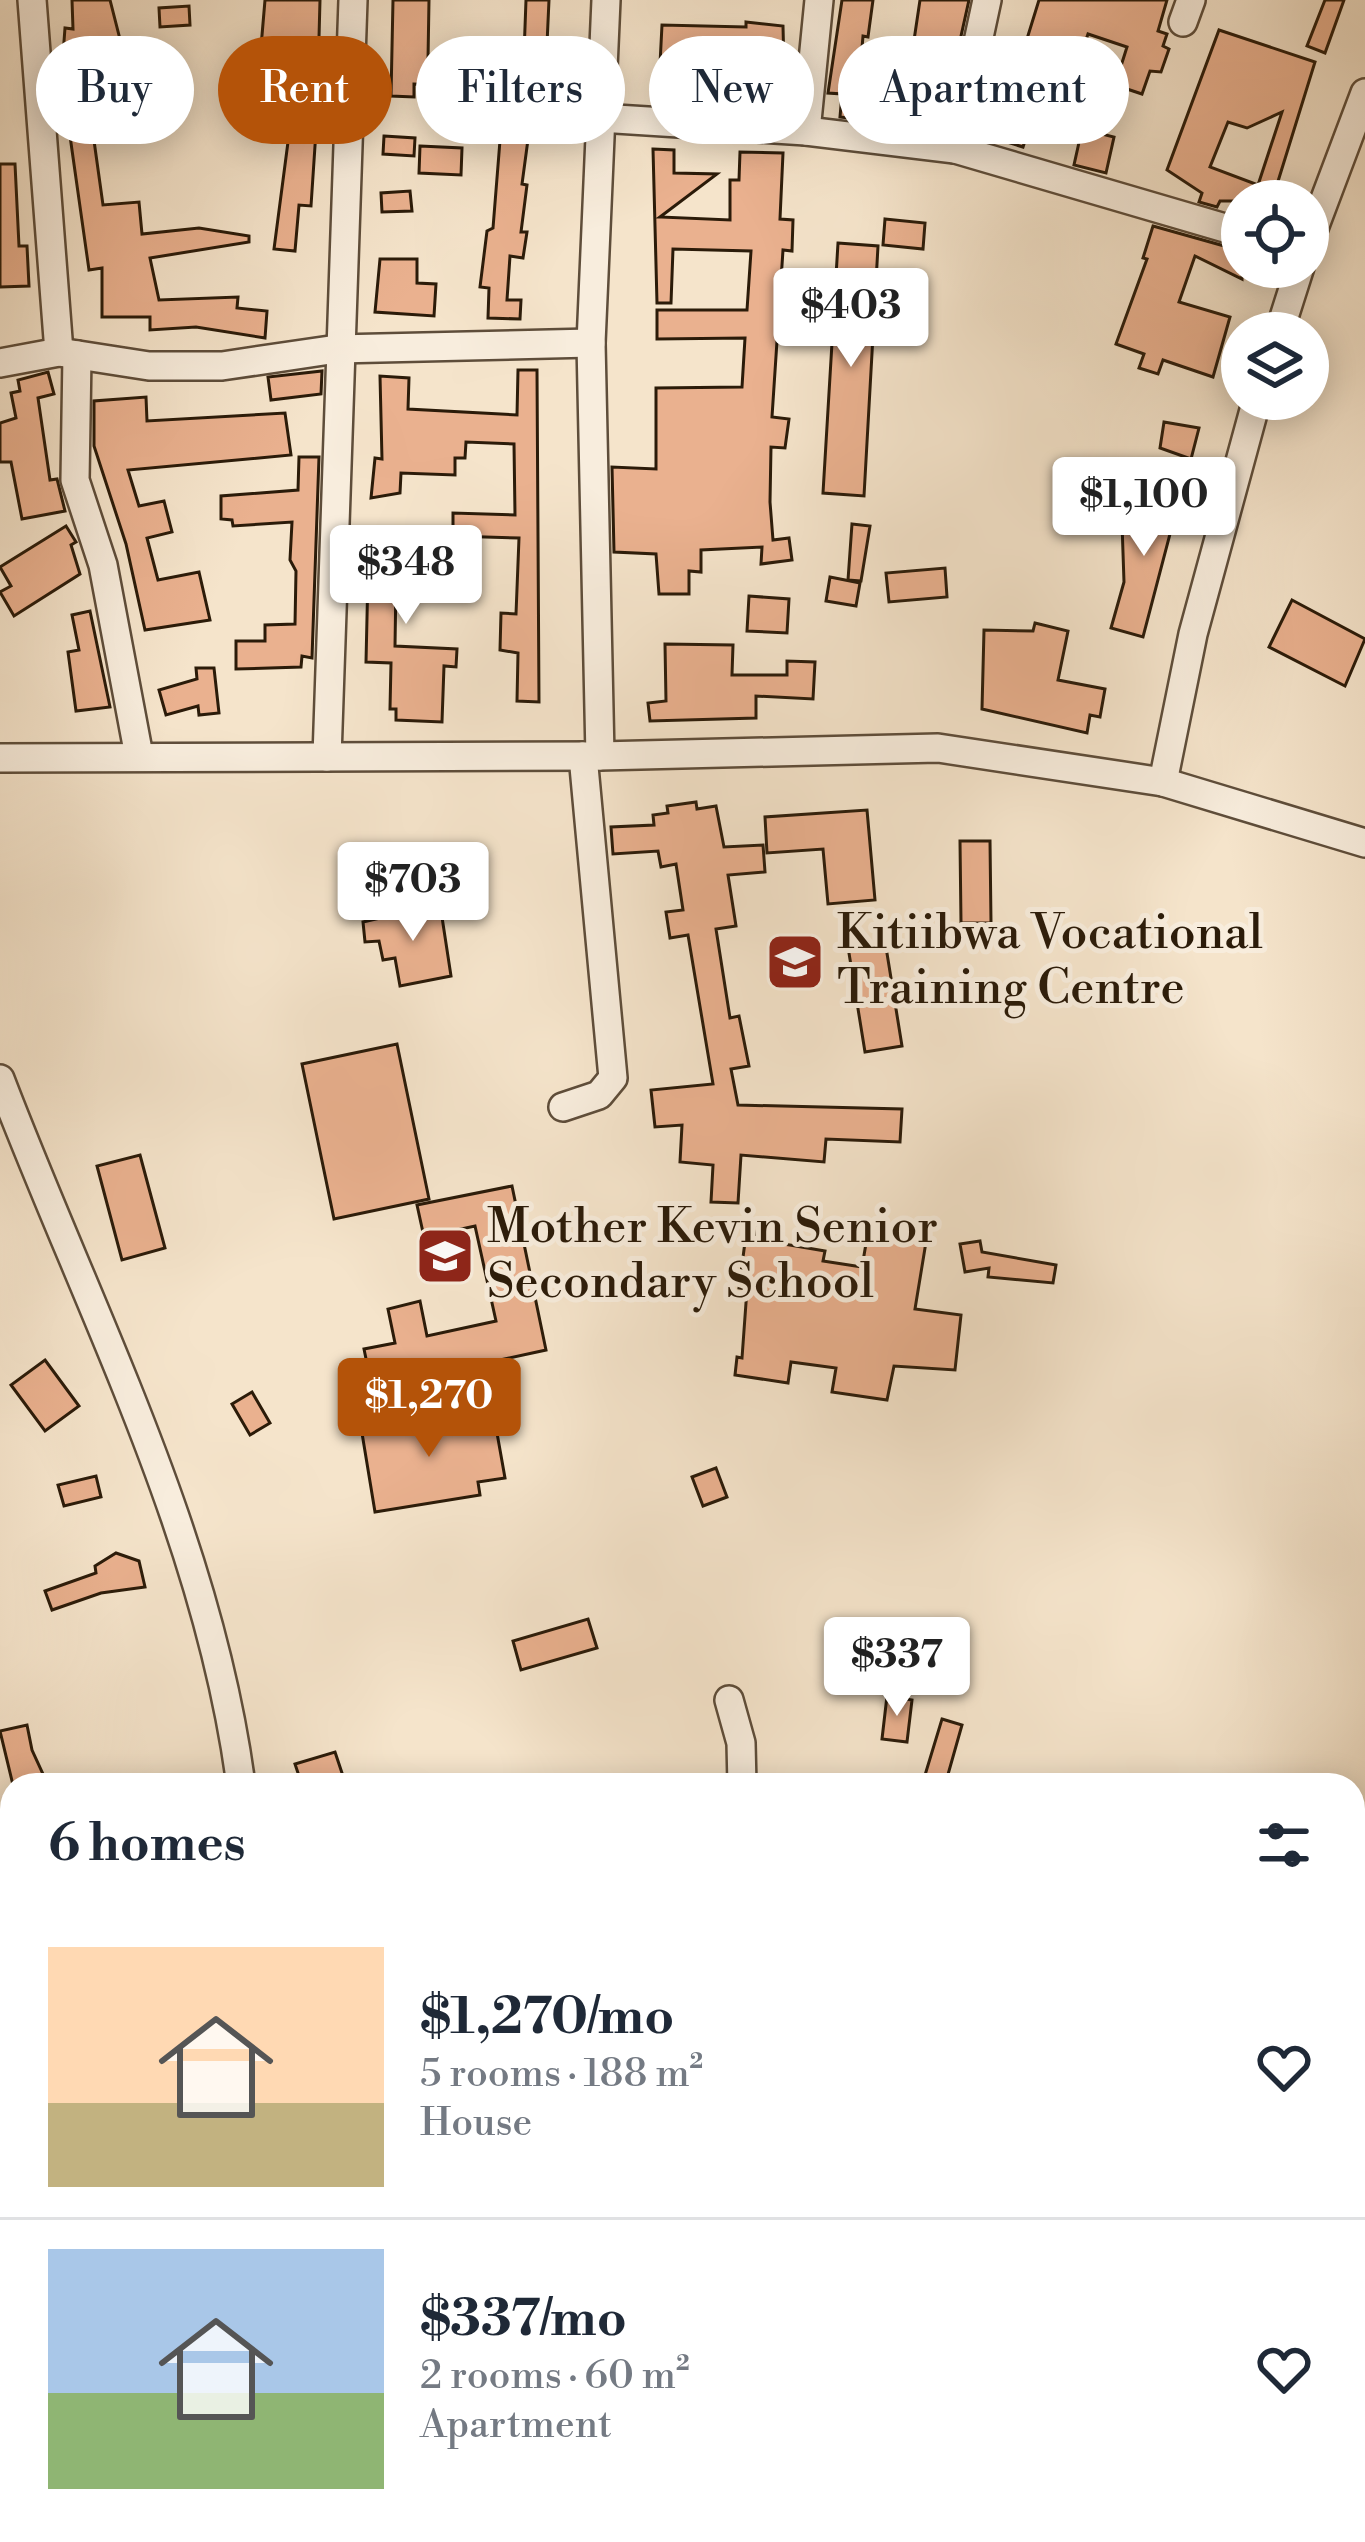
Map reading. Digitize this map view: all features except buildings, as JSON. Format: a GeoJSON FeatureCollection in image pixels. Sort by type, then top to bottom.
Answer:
{"type":"FeatureCollection","features":[{"type":"Feature","properties":{"kind":"street"},"geometry":{"type":"LineString","coordinates":[[32,0],[68,354],[75,480],[103,565],[139,756]]}},
{"type":"Feature","properties":{"kind":"street"},"geometry":{"type":"LineString","coordinates":[[327,757],[337,349],[353,0]]}},
{"type":"Feature","properties":{"kind":"street"},"geometry":{"type":"LineString","coordinates":[[604,36],[606,0]]}},
{"type":"Feature","properties":{"kind":"street"},"geometry":{"type":"LineString","coordinates":[[814,50],[819,0]]}},
{"type":"Feature","properties":{"kind":"street"},"geometry":{"type":"LineString","coordinates":[[955,149],[987,0]]}},
{"type":"Feature","properties":{"kind":"street"},"geometry":{"type":"LineString","coordinates":[[1329,189],[1365,94]]}},
{"type":"Feature","properties":{"kind":"street"},"geometry":{"type":"LineString","coordinates":[[814,132],[955,149],[1221,227]]}},
{"type":"Feature","properties":{"kind":"street"},"geometry":{"type":"LineString","coordinates":[[563,1107],[599,1095],[613,1078],[591,756],[591,343],[599,144]]}},
{"type":"Feature","properties":{"kind":"street"},"geometry":{"type":"LineString","coordinates":[[0,363],[68,354],[149,366],[222,366],[337,349],[591,343]]}},
{"type":"Feature","properties":{"kind":"street"},"geometry":{"type":"LineString","coordinates":[[1163,782],[1192,634],[1251,420]]}},
{"type":"Feature","properties":{"kind":"street"},"geometry":{"type":"LineString","coordinates":[[0,758],[591,756],[938,748],[1163,782],[1365,843]]}},
{"type":"Feature","properties":{"kind":"street"},"geometry":{"type":"LineString","coordinates":[[0,1079],[183,1530],[213,1634],[239,1773]]}},
{"type":"Feature","properties":{"kind":"street"},"geometry":{"type":"LineString","coordinates":[[729,1700],[741,1744],[742,1773]]}},
{"type":"Feature","properties":{"kind":"place","name":"Kitiibwa Vocational Training Centre"},"geometry":{"type":"Point","coordinates":[795,962]}},
{"type":"Feature","properties":{"kind":"place","name":"Mother Kevin Senior Secondary School"},"geometry":{"type":"Point","coordinates":[445,1256]}}]}
